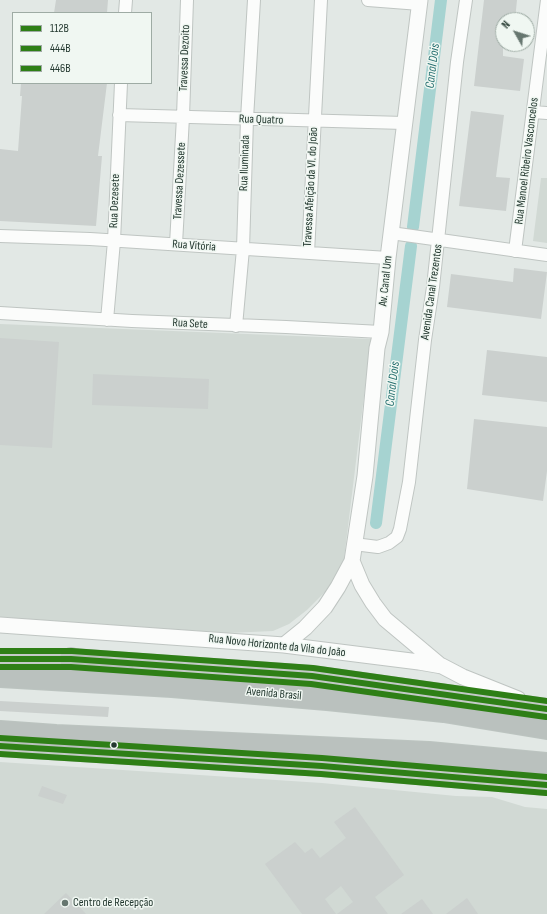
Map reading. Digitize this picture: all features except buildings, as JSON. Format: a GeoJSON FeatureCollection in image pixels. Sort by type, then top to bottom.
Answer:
{"type":"FeatureCollection","features":[{"type":"Feature","properties":{"kind":"highway","name":"Avenida Brasil"},"geometry":{"type":"LineString","coordinates":[[0,659],[71,660],[312,676],[546,715]]}},
{"type":"Feature","properties":{"kind":"highway"},"geometry":{"type":"LineString","coordinates":[[71,660],[172,686]]}},
{"type":"Feature","properties":{"kind":"highway","name":"Avenida Brasil"},"geometry":{"type":"LineString","coordinates":[[0,676],[172,686],[444,711],[546,715]]}},
{"type":"Feature","properties":{"kind":"highway"},"geometry":{"type":"LineString","coordinates":[[0,732],[64,737],[429,753],[547,764]]}},
{"type":"Feature","properties":{"kind":"highway"},"geometry":{"type":"LineString","coordinates":[[0,746],[322,766],[547,785]]}},
{"type":"Feature","properties":{"kind":"street"},"geometry":{"type":"LineString","coordinates":[[125,12],[126,0]]}},
{"type":"Feature","properties":{"kind":"street","name":"Travessa Dezoito"},"geometry":{"type":"LineString","coordinates":[[183,117],[188,0]]}},
{"type":"Feature","properties":{"kind":"street","name":"Rua Iluminada"},"geometry":{"type":"LineString","coordinates":[[236,326],[242,249],[247,119],[254,0]]}},
{"type":"Feature","properties":{"kind":"street","name":"Travessa Afeição da Vl. do João"},"geometry":{"type":"LineString","coordinates":[[308,253],[321,0]]}},
{"type":"Feature","properties":{"kind":"street"},"geometry":{"type":"LineString","coordinates":[[368,0],[420,2]]}},
{"type":"Feature","properties":{"kind":"street","name":"Avenida Canal Trezentos"},"geometry":{"type":"LineString","coordinates":[[354,544],[378,547],[389,543],[397,537],[400,529],[409,482],[425,340],[439,241],[457,62],[466,0]]}},
{"type":"Feature","properties":{"kind":"street","name":"Rua Manoel Ribeiro Vasconcelos"},"geometry":{"type":"LineString","coordinates":[[515,251],[534,112],[547,0]]}},
{"type":"Feature","properties":{"kind":"street","name":"Av. Canal Um"},"geometry":{"type":"LineString","coordinates":[[352,562],[365,476],[377,348],[381,332],[388,258],[420,2]]}},
{"type":"Feature","properties":{"kind":"street","name":"Rua Dezesete"},"geometry":{"type":"LineString","coordinates":[[107,320],[114,241],[121,84]]}},
{"type":"Feature","properties":{"kind":"street"},"geometry":{"type":"LineString","coordinates":[[534,112],[547,113]]}},
{"type":"Feature","properties":{"kind":"street","name":"Rua Quatro"},"geometry":{"type":"LineString","coordinates":[[119,114],[404,123]]}},
{"type":"Feature","properties":{"kind":"street","name":"Travessa Dezessete"},"geometry":{"type":"LineString","coordinates":[[176,244],[183,117]]}},
{"type":"Feature","properties":{"kind":"street"},"geometry":{"type":"LineString","coordinates":[[391,233],[439,241],[547,255]]}},
{"type":"Feature","properties":{"kind":"street","name":"Rua Vitória"},"geometry":{"type":"LineString","coordinates":[[0,236],[176,244],[388,258]]}},
{"type":"Feature","properties":{"kind":"street","name":"Rua Sete"},"geometry":{"type":"LineString","coordinates":[[0,313],[107,320],[381,332]]}},
{"type":"Feature","properties":{"kind":"street"},"geometry":{"type":"LineString","coordinates":[[284,645],[325,607],[352,562]]}},
{"type":"Feature","properties":{"kind":"street"},"geometry":{"type":"LineString","coordinates":[[352,562],[372,603],[385,619],[442,666]]}},
{"type":"Feature","properties":{"kind":"street","name":"Rua Novo Horizonte da Vila do João"},"geometry":{"type":"LineString","coordinates":[[0,624],[284,645],[442,666],[500,692],[546,715]]}},
{"type":"Feature","properties":{"kind":"shaded area"},"geometry":{"type":"Polygon","coordinates":[[[541,178],[547,178],[547,243],[533,241],[541,178]]]}},
{"type":"Feature","properties":{"kind":"shaded area"},"geometry":{"type":"Polygon","coordinates":[[[0,324],[371,339],[344,559],[330,587],[307,610],[289,624],[273,631],[228,633],[0,617],[0,324]]]}},
{"type":"Feature","properties":{"kind":"shaded area"},"geometry":{"type":"Polygon","coordinates":[[[0,762],[322,783],[456,796],[492,797],[525,807],[547,809],[547,914],[0,914],[0,762]]]}},
{"type":"Feature","properties":{"kind":"waterway","name":"Canal Dois"},"geometry":{"type":"LineString","coordinates":[[413,227],[441,0]]}},
{"type":"Feature","properties":{"kind":"waterway","name":"Canal Dois"},"geometry":{"type":"LineString","coordinates":[[376,523],[411,246]]}},
{"type":"Feature","properties":{"kind":"transit line","name":"446B"},"geometry":{"type":"LineString","coordinates":[[0,651],[72,651],[313,668],[547,701]]}},
{"type":"Feature","properties":{"kind":"transit line","name":"112B"},"geometry":{"type":"LineString","coordinates":[[0,659],[71,659],[312,676],[547,709]]}},
{"type":"Feature","properties":{"kind":"transit line","name":"444B"},"geometry":{"type":"LineString","coordinates":[[0,667],[71,667],[311,684],[546,717]]}},
{"type":"Feature","properties":{"kind":"transit line","name":"446B"},"geometry":{"type":"LineString","coordinates":[[0,738],[322,758],[547,777]]}},
{"type":"Feature","properties":{"kind":"transit line","name":"112B"},"geometry":{"type":"LineString","coordinates":[[0,746],[322,766],[547,785]]}},
{"type":"Feature","properties":{"kind":"transit line","name":"444B"},"geometry":{"type":"LineString","coordinates":[[0,754],[321,774],[546,793]]}},
{"type":"Feature","properties":{"kind":"place","name":"Centro de Recepção"},"geometry":{"type":"Point","coordinates":[65,903]}}]}
